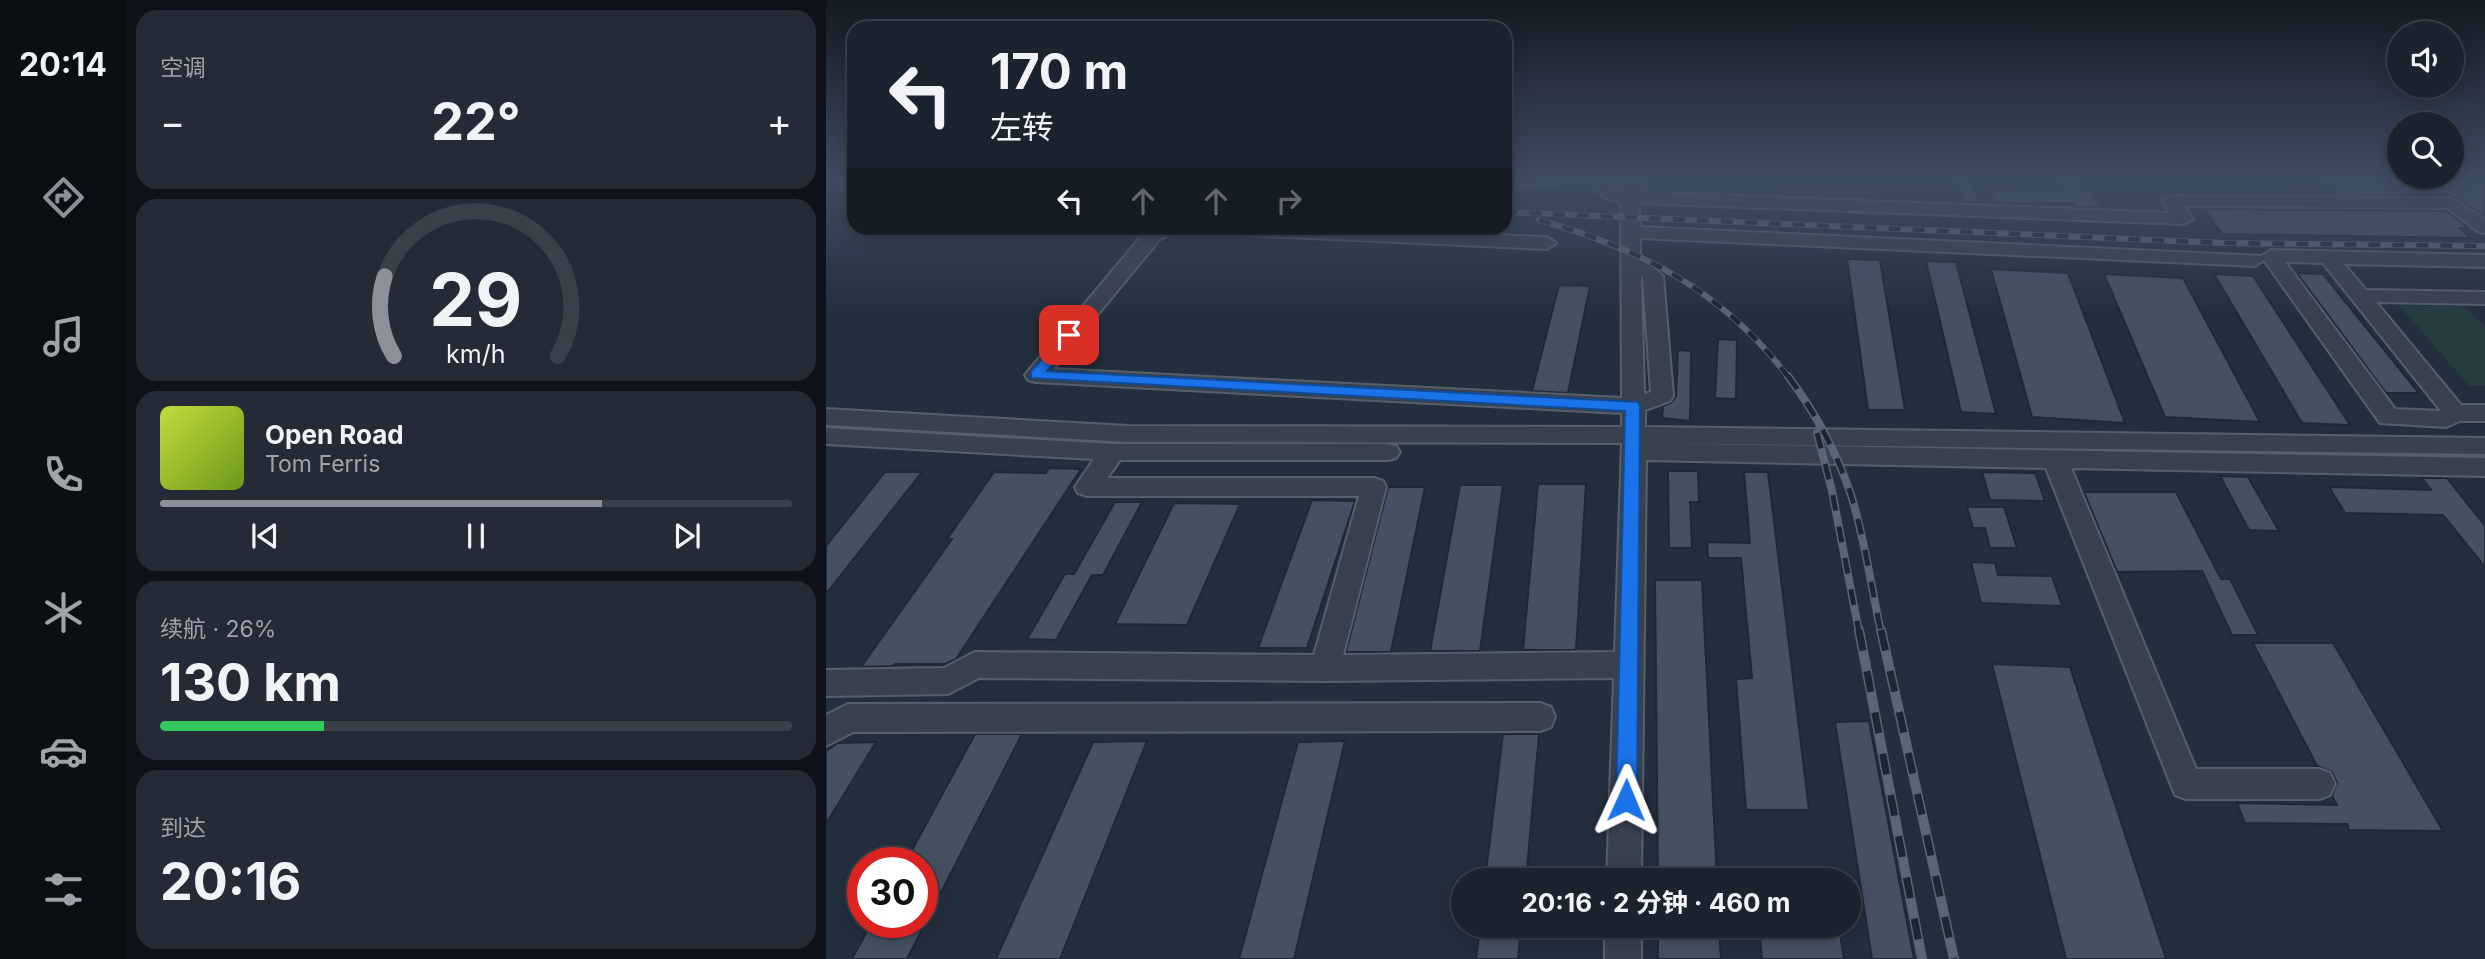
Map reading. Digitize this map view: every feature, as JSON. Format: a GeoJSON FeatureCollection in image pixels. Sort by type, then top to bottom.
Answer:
{"type":"FeatureCollection","features":[{"type":"Feature","properties":{"kind":"street"},"geometry":{"type":"LineString","coordinates":[[1624,868],[1634,444],[1631,225]]}},
{"type":"Feature","properties":{"kind":"street"},"geometry":{"type":"LineString","coordinates":[[1631,232],[2255,260]]}},
{"type":"Feature","properties":{"kind":"street"},"geometry":{"type":"LineString","coordinates":[[1154,235],[1036,375],[1633,406]]}},
{"type":"Feature","properties":{"kind":"street"},"geometry":{"type":"LineString","coordinates":[[1363,235],[1548,243]]}},
{"type":"Feature","properties":{"kind":"street"},"geometry":{"type":"LineString","coordinates":[[2485,261],[2272,256],[2388,417],[2446,419],[2455,413],[2485,413]]}},
{"type":"Feature","properties":{"kind":"street"},"geometry":{"type":"LineString","coordinates":[[2329,258],[2455,413]]}},
{"type":"Feature","properties":{"kind":"street"},"geometry":{"type":"LineString","coordinates":[[2361,296],[2485,299]]}},
{"type":"Feature","properties":{"kind":"street"},"geometry":{"type":"LineString","coordinates":[[826,416],[1128,434],[1634,444],[2055,459],[2485,467]]}},
{"type":"Feature","properties":{"kind":"street"},"geometry":{"type":"LineString","coordinates":[[826,436],[1113,452],[1634,444],[1818,435],[2485,446]]}},
{"type":"Feature","properties":{"kind":"street"},"geometry":{"type":"LineString","coordinates":[[1113,452],[1087,487],[1374,487],[1325,668]]}},
{"type":"Feature","properties":{"kind":"street"},"geometry":{"type":"LineString","coordinates":[[2055,459],[2186,783],[2319,784]]}},
{"type":"Feature","properties":{"kind":"street"},"geometry":{"type":"LineString","coordinates":[[826,683],[948,681],[975,665],[1325,668],[1629,665]]}},
{"type":"Feature","properties":{"kind":"street"},"geometry":{"type":"LineString","coordinates":[[826,732],[848,718],[1540,717]]}},
{"type":"Feature","properties":{"kind":"street"},"geometry":{"type":"LineString","coordinates":[[1623,938],[1623,959]]}},
{"type":"Feature","properties":{"kind":"green space"},"geometry":{"type":"Polygon","coordinates":[[[2399,305],[2466,307],[2485,327],[2485,386],[2469,386],[2399,305]]]}},
{"type":"Feature","properties":{"kind":"building"},"geometry":{"type":"Polygon","coordinates":[[[2215,225],[2465,225],[2469,228],[2460,228],[2470,238],[2222,234],[2215,225]]]}},
{"type":"Feature","properties":{"kind":"building"},"geometry":{"type":"Polygon","coordinates":[[[1847,259],[1880,260],[1905,410],[1868,410],[1847,259]]]}},
{"type":"Feature","properties":{"kind":"building"},"geometry":{"type":"Polygon","coordinates":[[[1926,261],[1956,262],[1996,414],[1961,412],[1926,261]]]}},
{"type":"Feature","properties":{"kind":"building"},"geometry":{"type":"Polygon","coordinates":[[[1991,269],[2068,273],[2125,423],[2032,417],[1991,269]]]}},
{"type":"Feature","properties":{"kind":"building"},"geometry":{"type":"Polygon","coordinates":[[[2297,273],[2323,274],[2419,393],[2386,393],[2297,273]]]}},
{"type":"Feature","properties":{"kind":"building"},"geometry":{"type":"Polygon","coordinates":[[[2104,274],[2183,278],[2260,422],[2165,417],[2104,274]]]}},
{"type":"Feature","properties":{"kind":"building"},"geometry":{"type":"Polygon","coordinates":[[[2214,274],[2253,276],[2350,425],[2302,423],[2214,274]]]}},
{"type":"Feature","properties":{"kind":"building"},"geometry":{"type":"Polygon","coordinates":[[[1559,285],[1590,286],[1568,393],[1532,391],[1559,285]]]}},
{"type":"Feature","properties":{"kind":"building"},"geometry":{"type":"Polygon","coordinates":[[[1718,339],[1737,340],[1736,399],[1715,398],[1718,339]]]}},
{"type":"Feature","properties":{"kind":"building"},"geometry":{"type":"Polygon","coordinates":[[[1678,350],[1691,351],[1690,421],[1662,418],[1663,406],[1671,403],[1676,396],[1678,350]]]}},
{"type":"Feature","properties":{"kind":"building"},"geometry":{"type":"Polygon","coordinates":[[[1049,468],[1081,469],[956,659],[945,664],[861,667],[952,539],[947,539],[994,472],[1046,473],[1049,468]]]}},
{"type":"Feature","properties":{"kind":"building"},"geometry":{"type":"Polygon","coordinates":[[[1668,471],[1698,471],[1699,502],[1690,502],[1692,548],[1669,548],[1668,471]]]}},
{"type":"Feature","properties":{"kind":"building"},"geometry":{"type":"Polygon","coordinates":[[[885,472],[922,472],[826,594],[826,546],[885,472]]]}},
{"type":"Feature","properties":{"kind":"building"},"geometry":{"type":"Polygon","coordinates":[[[1744,472],[1768,472],[1809,810],[1746,810],[1736,679],[1752,678],[1741,558],[1708,558],[1707,542],[1750,543],[1744,472]]]}},
{"type":"Feature","properties":{"kind":"building"},"geometry":{"type":"Polygon","coordinates":[[[1982,472],[2035,473],[2045,501],[1990,500],[1982,472]]]}},
{"type":"Feature","properties":{"kind":"building"},"geometry":{"type":"Polygon","coordinates":[[[2220,476],[2248,477],[2279,531],[2249,530],[2220,476]]]}},
{"type":"Feature","properties":{"kind":"building"},"geometry":{"type":"Polygon","coordinates":[[[2422,478],[2447,478],[2485,526],[2485,567],[2443,515],[2345,513],[2329,487],[2431,490],[2422,478]]]}},
{"type":"Feature","properties":{"kind":"building"},"geometry":{"type":"Polygon","coordinates":[[[1538,484],[1586,484],[1576,650],[1523,650],[1538,484]]]}},
{"type":"Feature","properties":{"kind":"building"},"geometry":{"type":"Polygon","coordinates":[[[1460,485],[1503,485],[1480,651],[1430,651],[1460,485]]]}},
{"type":"Feature","properties":{"kind":"building"},"geometry":{"type":"Polygon","coordinates":[[[1388,487],[1425,487],[1391,652],[1346,652],[1388,487]]]}},
{"type":"Feature","properties":{"kind":"building"},"geometry":{"type":"Polygon","coordinates":[[[2084,492],[2176,492],[2221,579],[2230,579],[2258,635],[2232,635],[2202,571],[2117,572],[2084,492]]]}},
{"type":"Feature","properties":{"kind":"building"},"geometry":{"type":"Polygon","coordinates":[[[1312,500],[1355,501],[1307,648],[1258,648],[1312,500]]]}},
{"type":"Feature","properties":{"kind":"building"},"geometry":{"type":"Polygon","coordinates":[[[1115,502],[1142,502],[1103,575],[1092,575],[1056,640],[1027,639],[1065,574],[1074,574],[1115,502]]]}},
{"type":"Feature","properties":{"kind":"building"},"geometry":{"type":"Polygon","coordinates":[[[1174,503],[1240,504],[1187,625],[1115,624],[1174,503]]]}},
{"type":"Feature","properties":{"kind":"building"},"geometry":{"type":"Polygon","coordinates":[[[1967,507],[2004,507],[2017,548],[1990,548],[1985,528],[1973,528],[1967,507]]]}},
{"type":"Feature","properties":{"kind":"building"},"geometry":{"type":"Polygon","coordinates":[[[1971,562],[1995,563],[1998,575],[2052,576],[2062,606],[1981,603],[1971,562]]]}},
{"type":"Feature","properties":{"kind":"building"},"geometry":{"type":"Polygon","coordinates":[[[1655,580],[1702,580],[1716,868],[1658,868],[1655,580]]]}},
{"type":"Feature","properties":{"kind":"building"},"geometry":{"type":"Polygon","coordinates":[[[2253,643],[2333,643],[2443,831],[2349,830],[2347,824],[2245,823],[2237,803],[2337,805],[2332,796],[2337,783],[2332,772],[2317,766],[2253,643]]]}},
{"type":"Feature","properties":{"kind":"building"},"geometry":{"type":"Polygon","coordinates":[[[1992,664],[2070,667],[2166,959],[2066,959],[1992,664]]]}},
{"type":"Feature","properties":{"kind":"building"},"geometry":{"type":"Polygon","coordinates":[[[1869,721],[1914,959],[1872,959],[1861,889],[1861,868],[1858,868],[1835,722],[1869,721]]]}},
{"type":"Feature","properties":{"kind":"building"},"geometry":{"type":"Polygon","coordinates":[[[975,734],[1022,734],[938,898],[938,847],[914,847],[975,734]]]}},
{"type":"Feature","properties":{"kind":"building"},"geometry":{"type":"Polygon","coordinates":[[[1503,734],[1539,734],[1527,868],[1486,868],[1503,734]]]}},
{"type":"Feature","properties":{"kind":"building"},"geometry":{"type":"Polygon","coordinates":[[[1147,741],[1060,959],[996,959],[1093,742],[1147,741]]]}},
{"type":"Feature","properties":{"kind":"building"},"geometry":{"type":"Polygon","coordinates":[[[1345,741],[1294,959],[1239,959],[1298,742],[1345,741]]]}},
{"type":"Feature","properties":{"kind":"building"},"geometry":{"type":"Polygon","coordinates":[[[876,742],[826,824],[826,751],[838,743],[876,742]]]}},
{"type":"Feature","properties":{"kind":"building"},"geometry":{"type":"Polygon","coordinates":[[[863,938],[918,938],[907,959],[852,959],[863,938]]]}},
{"type":"Feature","properties":{"kind":"building"},"geometry":{"type":"Polygon","coordinates":[[[1479,938],[1520,938],[1518,959],[1476,959],[1479,938]]]}},
{"type":"Feature","properties":{"kind":"building"},"geometry":{"type":"Polygon","coordinates":[[[1658,938],[1720,938],[1721,959],[1658,959],[1658,938]]]}},
{"type":"Feature","properties":{"kind":"building"},"geometry":{"type":"Polygon","coordinates":[[[1760,938],[1841,938],[1844,959],[1762,959],[1760,938]]]}},
{"type":"Feature","properties":{"kind":"railway"},"geometry":{"type":"LineString","coordinates":[[1554,225],[1612,245],[1678,277],[1737,321],[1764,347],[1789,378]]}},
{"type":"Feature","properties":{"kind":"railway"},"geometry":{"type":"LineString","coordinates":[[1800,225],[2223,243],[2485,246]]}},
{"type":"Feature","properties":{"kind":"railway"},"geometry":{"type":"LineString","coordinates":[[1788,376],[1824,433],[1851,495],[1881,632]]}},
{"type":"Feature","properties":{"kind":"railway"},"geometry":{"type":"LineString","coordinates":[[1817,433],[1832,491],[1859,632]]}},
{"type":"Feature","properties":{"kind":"railway"},"geometry":{"type":"LineString","coordinates":[[1859,630],[1922,959]]}},
{"type":"Feature","properties":{"kind":"railway"},"geometry":{"type":"LineString","coordinates":[[1881,630],[1954,959]]}},
{"type":"Feature","properties":{"kind":"route"},"geometry":{"type":"LineString","coordinates":[[1069,335],[1036,375],[1633,406],[1626,800]]}}]}
